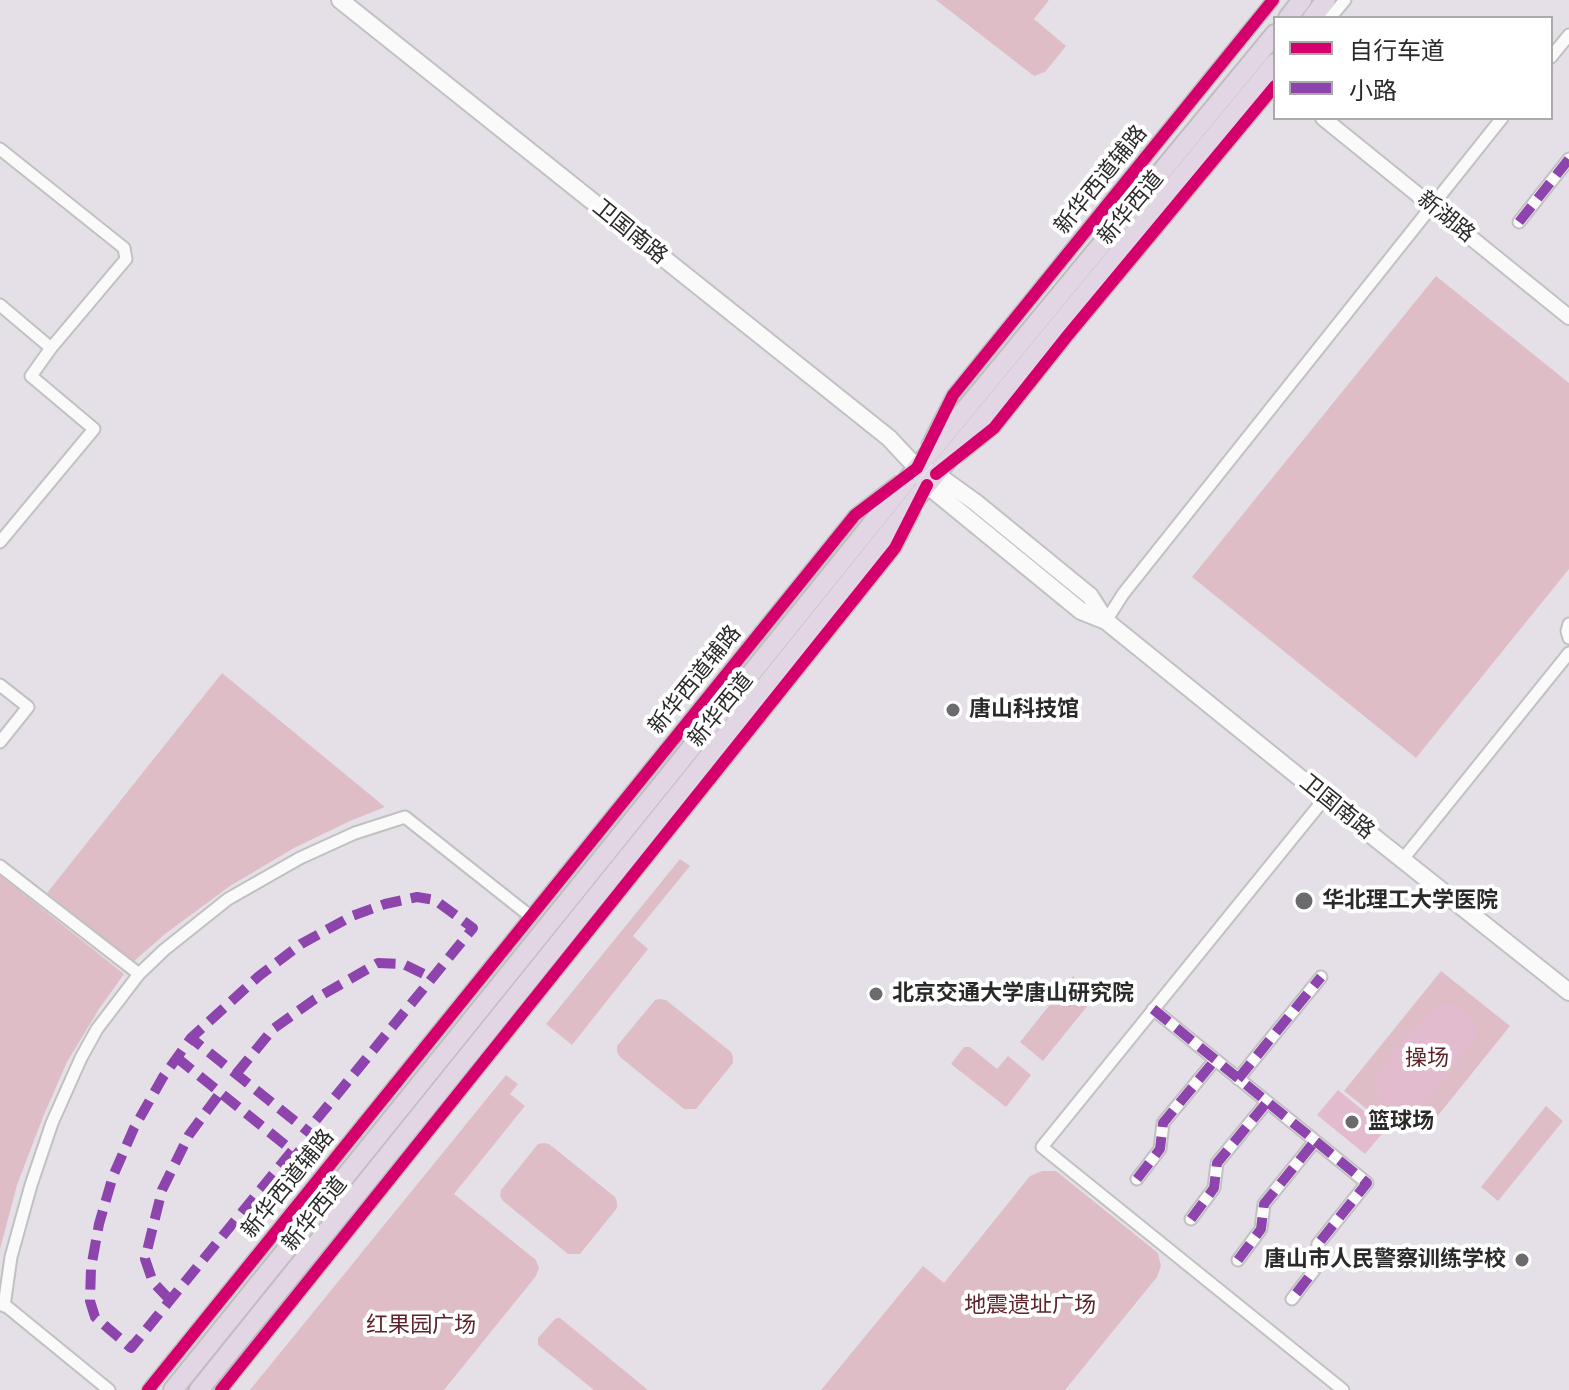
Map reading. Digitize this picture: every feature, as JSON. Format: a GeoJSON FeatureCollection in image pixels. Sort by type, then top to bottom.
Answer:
{"type":"FeatureCollection","features":[{"type":"Feature","properties":{"kind":"main road"},"geometry":{"type":"LineString","coordinates":[[1290,16],[1302,0]]}},
{"type":"Feature","properties":{"kind":"main road"},"geometry":{"type":"LineString","coordinates":[[1314,16],[1326,0]]}},
{"type":"Feature","properties":{"kind":"main road","name":"卫国南路"},"geometry":{"type":"LineString","coordinates":[[348,3],[889,438],[917,468],[1081,611],[1106,621],[1569,992]]}},
{"type":"Feature","properties":{"kind":"main road","name":"新华西道"},"geometry":{"type":"LineString","coordinates":[[173,1390],[917,468],[1273,36]]}},
{"type":"Feature","properties":{"kind":"main road","name":"新华西道"},"geometry":{"type":"LineString","coordinates":[[199,1390],[932,480],[1273,75]]}},
{"type":"Feature","properties":{"kind":"street","name":"新华西道辅路"},"geometry":{"type":"LineString","coordinates":[[148,1390],[855,515],[917,468],[953,395],[1273,0]]}},
{"type":"Feature","properties":{"kind":"street"},"geometry":{"type":"LineString","coordinates":[[1332,16],[1345,0]]}},
{"type":"Feature","properties":{"kind":"street"},"geometry":{"type":"LineString","coordinates":[[1553,55],[1569,35]]}},
{"type":"Feature","properties":{"kind":"street","name":"新湖路"},"geometry":{"type":"LineString","coordinates":[[1326,120],[1569,317]]}},
{"type":"Feature","properties":{"kind":"street"},"geometry":{"type":"LineString","coordinates":[[1106,621],[1123,594],[1500,120]]}},
{"type":"Feature","properties":{"kind":"street"},"geometry":{"type":"LineString","coordinates":[[0,149],[124,248],[126,259],[31,376],[94,429],[0,542]]}},
{"type":"Feature","properties":{"kind":"street"},"geometry":{"type":"LineString","coordinates":[[1519,222],[1569,159]]}},
{"type":"Feature","properties":{"kind":"street"},"geometry":{"type":"LineString","coordinates":[[0,305],[51,348]]}},
{"type":"Feature","properties":{"kind":"street"},"geometry":{"type":"LineString","coordinates":[[221,1390],[895,548],[932,480]]}},
{"type":"Feature","properties":{"kind":"street"},"geometry":{"type":"LineString","coordinates":[[1569,624],[1569,638]]}},
{"type":"Feature","properties":{"kind":"street"},"geometry":{"type":"LineString","coordinates":[[1403,859],[1569,653]]}},
{"type":"Feature","properties":{"kind":"street"},"geometry":{"type":"LineString","coordinates":[[0,685],[28,707],[0,742]]}},
{"type":"Feature","properties":{"kind":"street"},"geometry":{"type":"LineString","coordinates":[[1325,798],[1042,1147],[1343,1390]]}},
{"type":"Feature","properties":{"kind":"street"},"geometry":{"type":"LineString","coordinates":[[109,1390],[2,1304],[11,1257],[52,1123],[97,1029],[139,974],[228,899],[300,858],[355,833],[405,817],[530,916]]}},
{"type":"Feature","properties":{"kind":"street"},"geometry":{"type":"LineString","coordinates":[[0,866],[139,974]]}},
{"type":"Feature","properties":{"kind":"street"},"geometry":{"type":"LineString","coordinates":[[1238,1079],[1321,977]]}},
{"type":"Feature","properties":{"kind":"street"},"geometry":{"type":"LineString","coordinates":[[1153,1009],[1367,1183],[1318,1244],[1315,1269],[1292,1299]]}},
{"type":"Feature","properties":{"kind":"street"},"geometry":{"type":"LineString","coordinates":[[1137,1179],[1160,1149],[1163,1123],[1215,1060]]}},
{"type":"Feature","properties":{"kind":"street"},"geometry":{"type":"LineString","coordinates":[[1191,1219],[1214,1188],[1217,1163],[1267,1102]]}},
{"type":"Feature","properties":{"kind":"street"},"geometry":{"type":"LineString","coordinates":[[1238,1260],[1261,1229],[1264,1204],[1315,1141]]}},
{"type":"Feature","properties":{"kind":"green space"},"geometry":{"type":"Polygon","coordinates":[[[936,0],[1049,0],[1034,19],[1066,46],[1045,72],[1034,76],[936,0]]]}},
{"type":"Feature","properties":{"kind":"green space"},"geometry":{"type":"Polygon","coordinates":[[[1436,276],[1569,383],[1569,569],[1416,758],[1192,577],[1436,276]]]}},
{"type":"Feature","properties":{"kind":"green space"},"geometry":{"type":"Polygon","coordinates":[[[222,673],[385,807],[294,848],[230,886],[133,962],[47,893],[222,673]]]}},
{"type":"Feature","properties":{"kind":"green space"},"geometry":{"type":"Polygon","coordinates":[[[680,859],[690,866],[633,936],[648,949],[572,1045],[546,1024],[680,859]]]}},
{"type":"Feature","properties":{"kind":"green space"},"geometry":{"type":"Polygon","coordinates":[[[0,875],[124,974],[67,1062],[17,1185],[0,1249],[0,875]]]}},
{"type":"Feature","properties":{"kind":"green space","name":"操场"},"geometry":{"type":"Polygon","coordinates":[[[1441,971],[1510,1026],[1428,1128],[1398,1130],[1344,1091],[1441,971]]]}},
{"type":"Feature","properties":{"kind":"green space"},"geometry":{"type":"Polygon","coordinates":[[[1073,976],[1096,995],[1043,1061],[1020,1042],[1073,976]]]}},
{"type":"Feature","properties":{"kind":"green space"},"geometry":{"type":"Polygon","coordinates":[[[655,1000],[666,1000],[731,1052],[733,1057],[733,1063],[696,1109],[684,1109],[617,1052],[617,1046],[655,1000]]]}},
{"type":"Feature","properties":{"kind":"green space"},"geometry":{"type":"Polygon","coordinates":[[[1441,1004],[1458,1006],[1470,1016],[1476,1031],[1474,1041],[1419,1109],[1410,1113],[1393,1110],[1378,1094],[1376,1075],[1432,1007],[1441,1004]]]}},
{"type":"Feature","properties":{"kind":"green space"},"geometry":{"type":"Polygon","coordinates":[[[964,1047],[970,1047],[997,1069],[1008,1056],[1031,1075],[1006,1107],[951,1064],[964,1047]]]}},
{"type":"Feature","properties":{"kind":"green space","name":"红果园广场"},"geometry":{"type":"Polygon","coordinates":[[[506,1075],[518,1084],[510,1094],[525,1106],[454,1194],[536,1260],[539,1268],[536,1276],[444,1390],[250,1390],[506,1075]]]}},
{"type":"Feature","properties":{"kind":"green space","name":"篮球场"},"geometry":{"type":"Polygon","coordinates":[[[1338,1090],[1386,1129],[1365,1154],[1317,1115],[1338,1090]]]}},
{"type":"Feature","properties":{"kind":"green space"},"geometry":{"type":"Polygon","coordinates":[[[1546,1106],[1563,1121],[1498,1201],[1481,1187],[1546,1106]]]}},
{"type":"Feature","properties":{"kind":"green space"},"geometry":{"type":"Polygon","coordinates":[[[544,1143],[615,1197],[617,1202],[617,1208],[580,1254],[568,1254],[500,1196],[501,1190],[538,1144],[544,1143]]]}},
{"type":"Feature","properties":{"kind":"green space","name":"地震遗址广场"},"geometry":{"type":"Polygon","coordinates":[[[1042,1171],[1056,1171],[1158,1253],[1161,1266],[1157,1277],[1065,1390],[821,1390],[923,1266],[944,1283],[1030,1176],[1042,1171]]]}},
{"type":"Feature","properties":{"kind":"green space"},"geometry":{"type":"Polygon","coordinates":[[[557,1318],[648,1390],[594,1390],[538,1345],[538,1338],[557,1318]]]}},
{"type":"Feature","properties":{"kind":"marked path"},"geometry":{"type":"LineString","coordinates":[[1519,222],[1569,159]]}},
{"type":"Feature","properties":{"kind":"marked path"},"geometry":{"type":"LineString","coordinates":[[292,1151],[131,1348],[95,1317],[90,1301],[91,1268],[99,1224],[113,1176],[134,1128],[163,1077],[191,1038],[259,976],[301,944],[352,916],[385,904],[417,897],[435,900],[473,928],[308,1130]]}},
{"type":"Feature","properties":{"kind":"marked path"},"geometry":{"type":"LineString","coordinates":[[236,1074],[273,1029],[315,999],[378,963],[403,964],[432,978]]}},
{"type":"Feature","properties":{"kind":"marked path"},"geometry":{"type":"LineString","coordinates":[[1238,1079],[1321,977]]}},
{"type":"Feature","properties":{"kind":"marked path"},"geometry":{"type":"LineString","coordinates":[[1153,1009],[1367,1183],[1318,1244],[1315,1269],[1292,1299]]}},
{"type":"Feature","properties":{"kind":"marked path"},"geometry":{"type":"LineString","coordinates":[[176,1057],[299,1156],[311,1149],[315,1137],[191,1038]]}},
{"type":"Feature","properties":{"kind":"marked path"},"geometry":{"type":"LineString","coordinates":[[1137,1179],[1160,1149],[1163,1123],[1215,1060]]}},
{"type":"Feature","properties":{"kind":"marked path"},"geometry":{"type":"LineString","coordinates":[[170,1300],[153,1282],[145,1259],[162,1190],[189,1135],[220,1093]]}},
{"type":"Feature","properties":{"kind":"marked path"},"geometry":{"type":"LineString","coordinates":[[1191,1219],[1214,1188],[1217,1163],[1267,1102]]}},
{"type":"Feature","properties":{"kind":"marked path"},"geometry":{"type":"LineString","coordinates":[[1238,1260],[1261,1229],[1264,1204],[1315,1141]]}},
{"type":"Feature","properties":{"kind":"cycle path"},"geometry":{"type":"LineString","coordinates":[[148,1390],[855,515],[917,468],[953,395],[1273,0]]}},
{"type":"Feature","properties":{"kind":"cycle path"},"geometry":{"type":"LineString","coordinates":[[936,474],[994,428],[1273,88]]}},
{"type":"Feature","properties":{"kind":"cycle path"},"geometry":{"type":"LineString","coordinates":[[221,1390],[895,548],[927,485]]}},
{"type":"Feature","properties":{"kind":"place","name":"唐山科技馆"},"geometry":{"type":"Point","coordinates":[953,710]}},
{"type":"Feature","properties":{"kind":"place","name":"华北理工大学医院"},"geometry":{"type":"Point","coordinates":[1304,901]}},
{"type":"Feature","properties":{"kind":"place","name":"北京交通大学唐山研究院"},"geometry":{"type":"Point","coordinates":[876,994]}},
{"type":"Feature","properties":{"kind":"place","name":"篮球场"},"geometry":{"type":"Point","coordinates":[1352,1122]}},
{"type":"Feature","properties":{"kind":"place","name":"唐山市人民警察训练学校"},"geometry":{"type":"Point","coordinates":[1522,1260]}}]}
